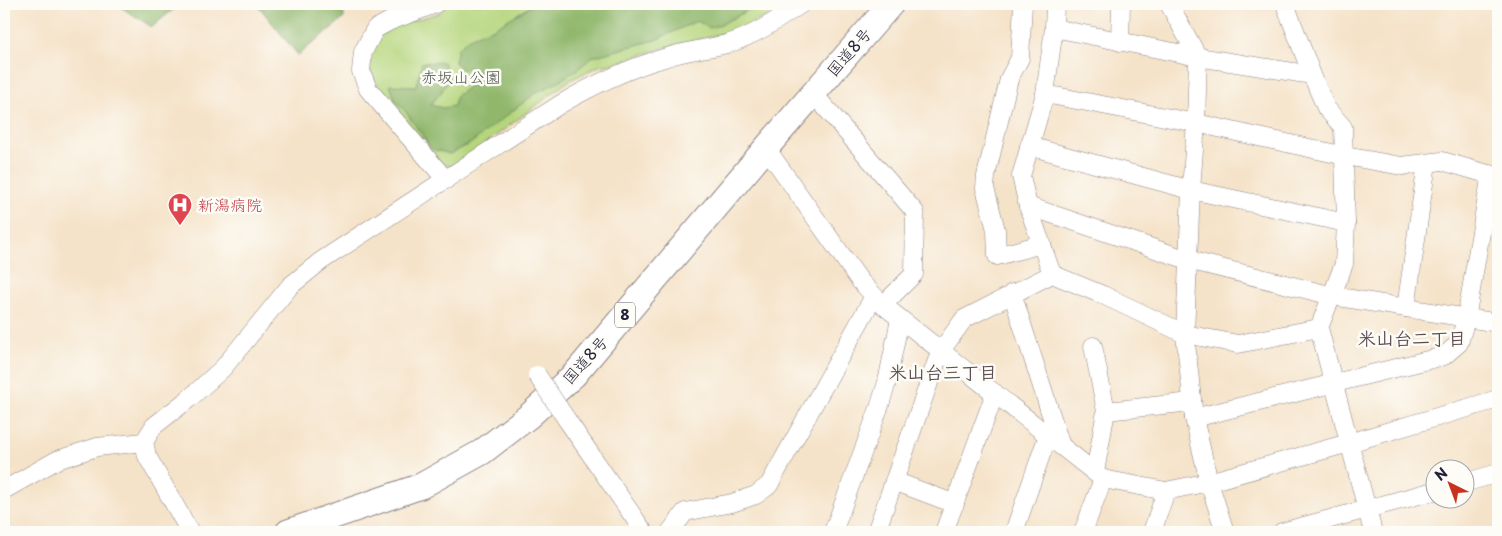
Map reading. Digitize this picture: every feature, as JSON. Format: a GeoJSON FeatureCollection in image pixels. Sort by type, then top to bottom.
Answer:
{"type":"FeatureCollection","features":[{"type":"Feature","properties":{"kind":"highway","name":"国道8号"},"geometry":{"type":"LineString","coordinates":[[288,532],[421,486],[482,452],[529,416],[574,374],[891,4]]}},
{"type":"Feature","properties":{"kind":"street"},"geometry":{"type":"LineString","coordinates":[[434,4],[390,21],[375,29],[364,52],[361,72],[368,89],[446,180]]}},
{"type":"Feature","properties":{"kind":"street"},"geometry":{"type":"LineString","coordinates":[[190,532],[147,456],[144,442],[154,426],[223,368],[290,286],[321,260],[559,105],[593,85],[627,70],[666,57],[729,43],[777,20],[801,4]]}},
{"type":"Feature","properties":{"kind":"street"},"geometry":{"type":"LineString","coordinates":[[1023,4],[1020,58],[1009,79],[986,176],[986,188],[996,230],[997,256],[1042,244]]}},
{"type":"Feature","properties":{"kind":"street"},"geometry":{"type":"LineString","coordinates":[[1052,274],[1028,206],[1021,176],[1045,94],[1054,28],[1055,4]]}},
{"type":"Feature","properties":{"kind":"street"},"geometry":{"type":"LineString","coordinates":[[1120,42],[1122,4]]}},
{"type":"Feature","properties":{"kind":"street"},"geometry":{"type":"LineString","coordinates":[[1169,4],[1198,57],[1185,334],[1193,410],[1210,482],[1225,532]]}},
{"type":"Feature","properties":{"kind":"street"},"geometry":{"type":"LineString","coordinates":[[1285,4],[1326,108],[1343,127],[1346,223],[1344,264],[1319,328],[1373,532]]}},
{"type":"Feature","properties":{"kind":"street"},"geometry":{"type":"LineString","coordinates":[[1054,28],[1198,57],[1312,75]]}},
{"type":"Feature","properties":{"kind":"street"},"geometry":{"type":"LineString","coordinates":[[670,532],[685,512],[732,503],[756,495],[769,485],[878,300],[914,274],[915,212],[813,93]]}},
{"type":"Feature","properties":{"kind":"street"},"geometry":{"type":"LineString","coordinates":[[1045,94],[1196,123],[1345,156],[1402,166],[1442,161],[1494,175],[1460,343],[1444,356],[1334,384],[1193,410],[1106,411]]}},
{"type":"Feature","properties":{"kind":"street"},"geometry":{"type":"LineString","coordinates":[[1029,146],[1191,190],[1346,223]]}},
{"type":"Feature","properties":{"kind":"street"},"geometry":{"type":"LineString","coordinates":[[766,148],[860,281],[878,300],[940,352],[1099,476],[1166,491],[1210,482],[1498,399]]}},
{"type":"Feature","properties":{"kind":"street"},"geometry":{"type":"LineString","coordinates":[[1406,308],[1427,163]]}},
{"type":"Feature","properties":{"kind":"street"},"geometry":{"type":"LineString","coordinates":[[1028,206],[1188,260],[1333,296],[1498,323]]}},
{"type":"Feature","properties":{"kind":"street"},"geometry":{"type":"LineString","coordinates":[[876,532],[940,352],[964,318],[1052,274],[1103,295],[1185,334],[1238,344],[1319,328]]}},
{"type":"Feature","properties":{"kind":"street"},"geometry":{"type":"LineString","coordinates":[[1012,293],[1055,440],[1014,532]]}},
{"type":"Feature","properties":{"kind":"street"},"geometry":{"type":"LineString","coordinates":[[832,532],[880,408],[900,319]]}},
{"type":"Feature","properties":{"kind":"street"},"geometry":{"type":"LineString","coordinates":[[1083,532],[1099,476],[1106,411],[1093,346]]}},
{"type":"Feature","properties":{"kind":"street"},"geometry":{"type":"LineString","coordinates":[[537,375],[644,532]]}},
{"type":"Feature","properties":{"kind":"street"},"geometry":{"type":"LineString","coordinates":[[944,532],[994,393]]}},
{"type":"Feature","properties":{"kind":"street"},"geometry":{"type":"LineString","coordinates":[[4,490],[57,460],[97,447],[144,442]]}},
{"type":"Feature","properties":{"kind":"street"},"geometry":{"type":"LineString","coordinates":[[1474,480],[1498,473]]}},
{"type":"Feature","properties":{"kind":"street"},"geometry":{"type":"LineString","coordinates":[[894,482],[955,504]]}},
{"type":"Feature","properties":{"kind":"street"},"geometry":{"type":"LineString","coordinates":[[1152,532],[1166,491]]}},
{"type":"Feature","properties":{"kind":"street"},"geometry":{"type":"LineString","coordinates":[[1282,532],[1424,494]]}},
{"type":"Feature","properties":{"kind":"green space"},"geometry":{"type":"Polygon","coordinates":[[[116,4],[180,4],[152,27],[116,4]]]}},
{"type":"Feature","properties":{"kind":"green space"},"geometry":{"type":"Polygon","coordinates":[[[257,4],[343,4],[344,18],[298,55],[257,4]]]}},
{"type":"Feature","properties":{"kind":"green space","name":"赤坂山公園"},"geometry":{"type":"Polygon","coordinates":[[[448,4],[786,4],[770,15],[739,29],[663,48],[613,64],[599,66],[570,80],[453,168],[440,162],[374,80],[369,55],[376,41],[390,27],[439,13],[448,4]]]}},
{"type":"Feature","properties":{"kind":"green space","name":"赤坂山公園"},"geometry":{"type":"Polygon","coordinates":[[[534,4],[759,4],[724,23],[710,28],[697,21],[655,40],[592,57],[578,69],[556,83],[537,92],[471,143],[450,154],[432,149],[395,100],[390,85],[416,86],[422,63],[443,62],[450,78],[430,105],[443,108],[454,106],[456,96],[467,88],[479,73],[470,67],[462,70],[455,62],[458,48],[469,38],[494,28],[534,4]]]}},
{"type":"Feature","properties":{"kind":"place","name":"新潟病院"},"geometry":{"type":"Point","coordinates":[180,226]}},
{"type":"Feature","properties":{"kind":"district","name":"米山台二丁目"},"geometry":{"type":"Point","coordinates":[1412,339]}},
{"type":"Feature","properties":{"kind":"district","name":"米山台三丁目"},"geometry":{"type":"Point","coordinates":[943,373]}}]}
